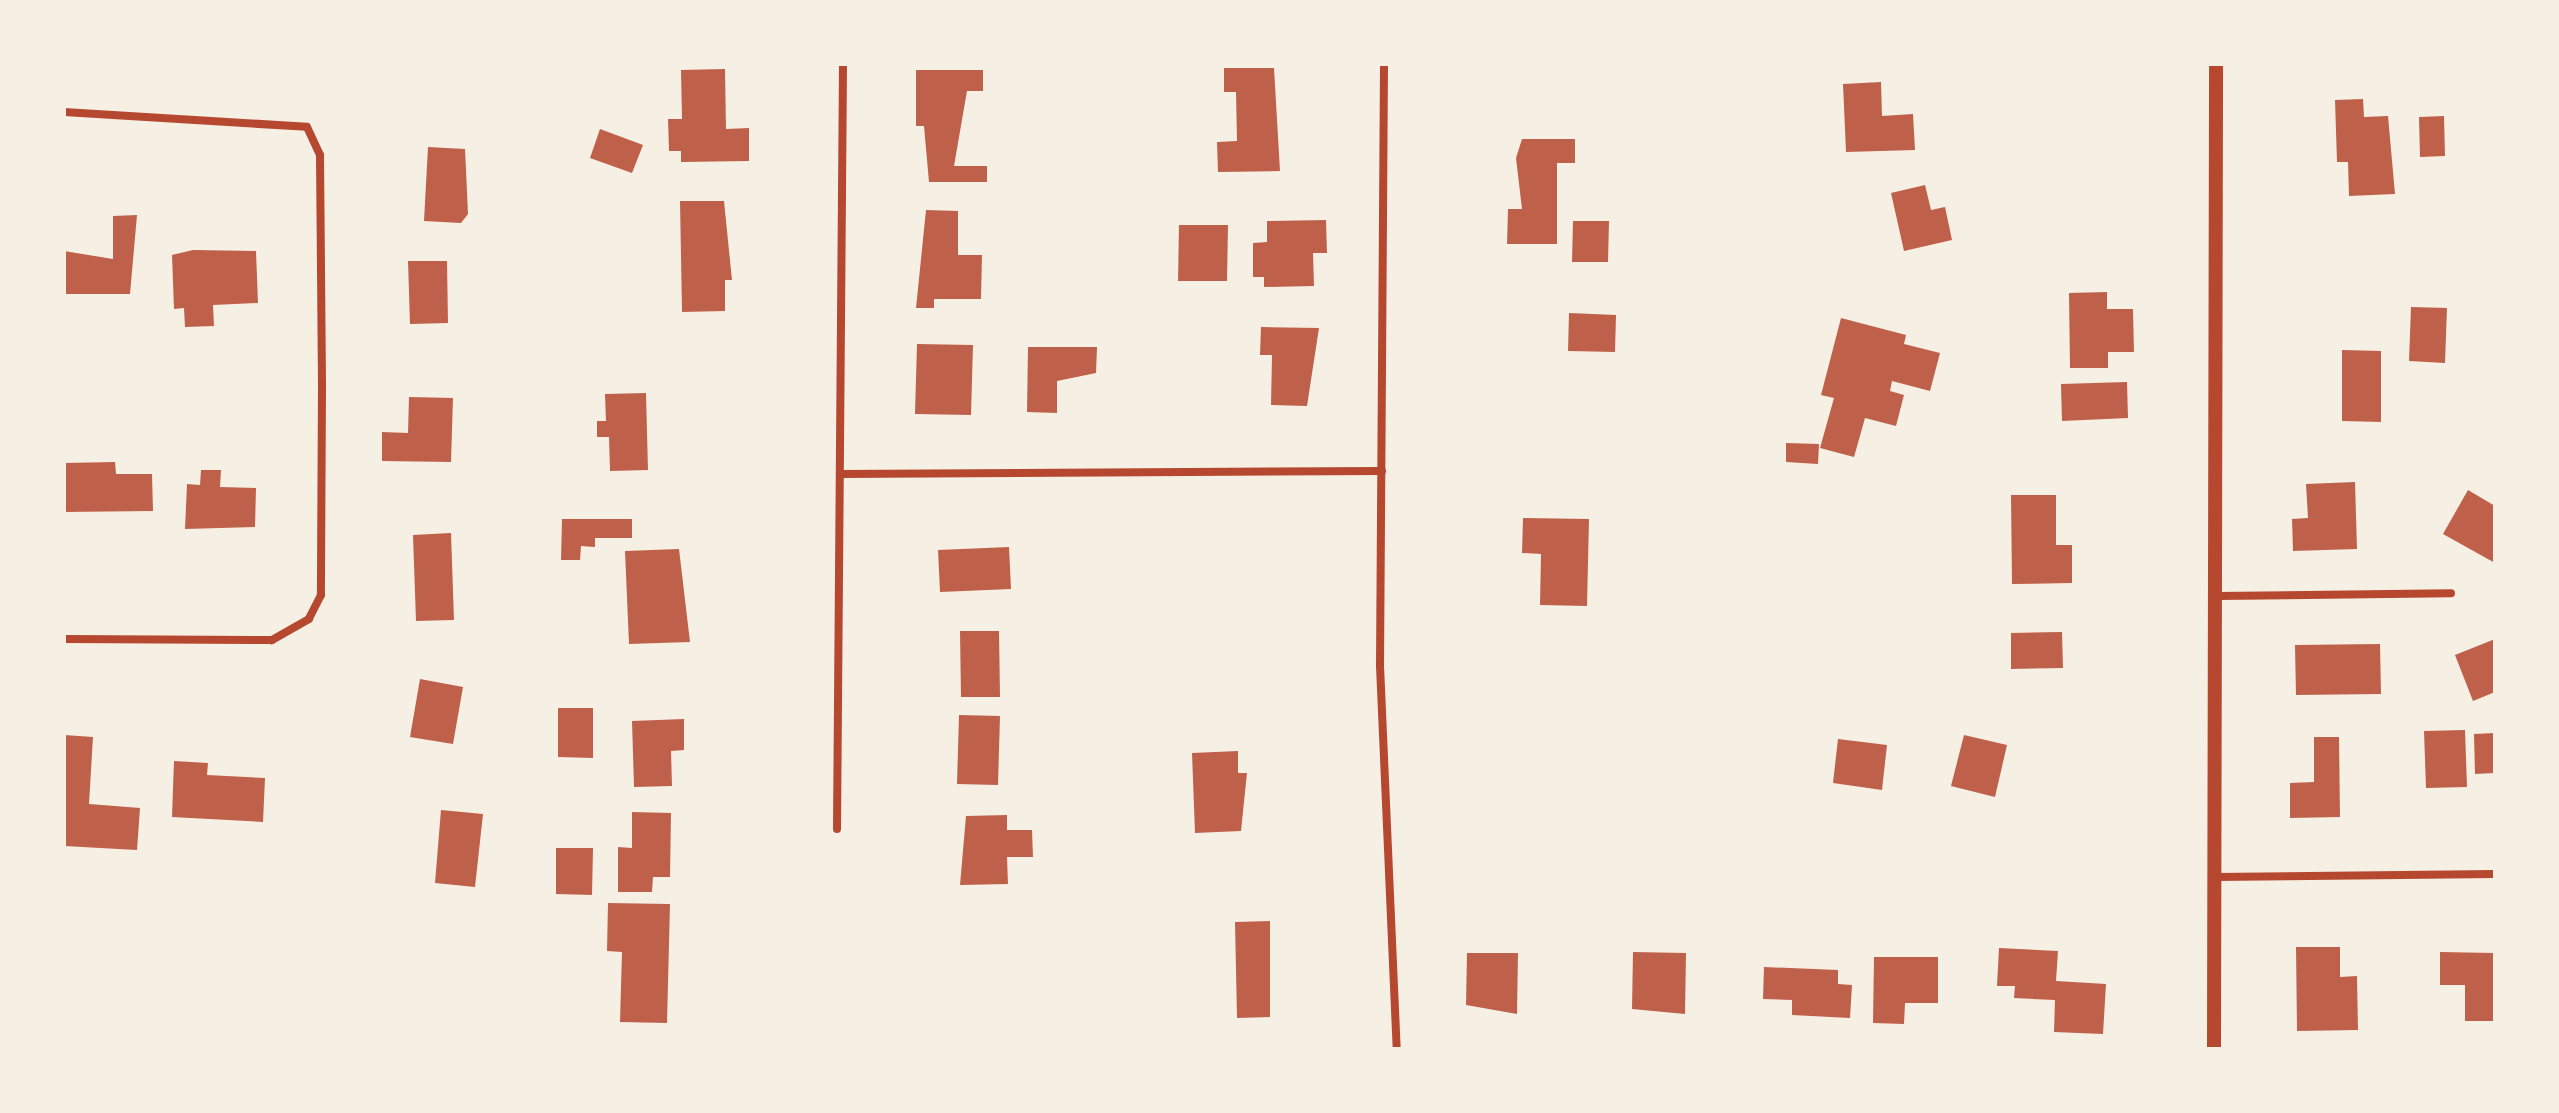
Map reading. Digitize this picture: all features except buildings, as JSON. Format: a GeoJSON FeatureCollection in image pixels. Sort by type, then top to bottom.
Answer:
{"type":"FeatureCollection","features":[{"type":"Feature","properties":{"kind":"street"},"geometry":{"type":"LineString","coordinates":[[837,829],[843,64]]}},
{"type":"Feature","properties":{"kind":"street"},"geometry":{"type":"LineString","coordinates":[[1384,64],[1380,666],[1397,1049]]}},
{"type":"Feature","properties":{"kind":"street"},"geometry":{"type":"LineString","coordinates":[[2214,1049],[2216,64]]}},
{"type":"Feature","properties":{"kind":"street"},"geometry":{"type":"LineString","coordinates":[[64,112],[307,127],[317,140],[322,177],[321,595],[298,628],[272,640],[64,639]]}},
{"type":"Feature","properties":{"kind":"street"},"geometry":{"type":"LineString","coordinates":[[840,474],[1382,471]]}},
{"type":"Feature","properties":{"kind":"street"},"geometry":{"type":"LineString","coordinates":[[2217,596],[2451,593]]}},
{"type":"Feature","properties":{"kind":"street"},"geometry":{"type":"LineString","coordinates":[[2215,877],[2495,874]]}}]}
